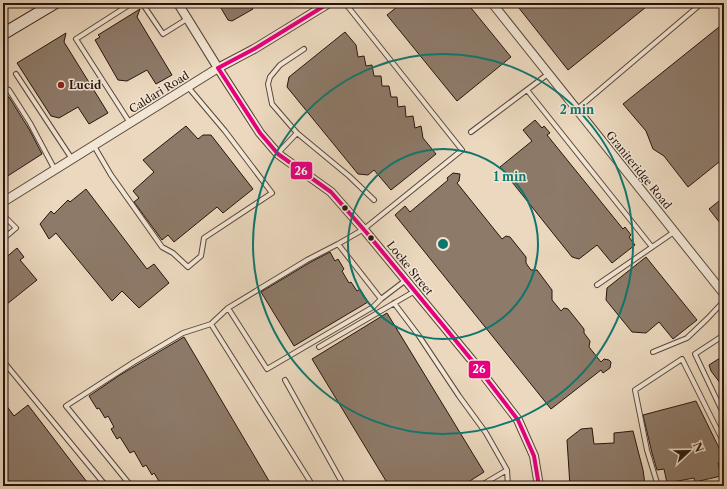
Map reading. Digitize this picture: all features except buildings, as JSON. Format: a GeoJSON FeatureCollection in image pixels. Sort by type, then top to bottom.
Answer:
{"type":"FeatureCollection","features":[{"type":"Feature","properties":{"kind":"main road"},"geometry":{"type":"LineString","coordinates":[[3,34],[55,3]]}},
{"type":"Feature","properties":{"kind":"street","name":"Caldari Road"},"geometry":{"type":"LineString","coordinates":[[3,202],[218,68],[254,49],[329,3]]}},
{"type":"Feature","properties":{"kind":"street","name":"Graniteridge Road"},"geometry":{"type":"LineString","coordinates":[[492,3],[724,294]]}},
{"type":"Feature","properties":{"kind":"street","name":"Locke Street"},"geometry":{"type":"LineString","coordinates":[[177,4],[260,133],[278,154],[331,192],[364,229],[475,364],[518,420],[534,456],[539,486]]}},
{"type":"Feature","properties":{"kind":"lane"},"geometry":{"type":"LineString","coordinates":[[130,123],[76,39],[132,3]]}},
{"type":"Feature","properties":{"kind":"lane"},"geometry":{"type":"LineString","coordinates":[[142,3],[163,34],[188,19]]}},
{"type":"Feature","properties":{"kind":"lane"},"geometry":{"type":"LineString","coordinates":[[131,486],[66,406],[182,333],[211,324],[228,308],[307,260],[364,229],[462,150],[345,3]]}},
{"type":"Feature","properties":{"kind":"lane"},"geometry":{"type":"LineString","coordinates":[[576,110],[702,3]]}},
{"type":"Feature","properties":{"kind":"lane"},"geometry":{"type":"LineString","coordinates":[[304,49],[280,65],[270,77],[268,84],[272,104],[297,133],[349,176],[374,200]]}},
{"type":"Feature","properties":{"kind":"lane"},"geometry":{"type":"LineString","coordinates":[[16,74],[72,159]]}},
{"type":"Feature","properties":{"kind":"lane"},"geometry":{"type":"LineString","coordinates":[[471,132],[548,74]]}},
{"type":"Feature","properties":{"kind":"lane"},"geometry":{"type":"LineString","coordinates":[[3,87],[9,90],[30,123],[55,170]]}},
{"type":"Feature","properties":{"kind":"lane"},"geometry":{"type":"LineString","coordinates":[[94,146],[111,175],[162,247],[173,253],[188,267],[201,256],[204,238],[272,193],[225,131],[188,87]]}},
{"type":"Feature","properties":{"kind":"lane"},"geometry":{"type":"LineString","coordinates":[[527,90],[652,247]]}},
{"type":"Feature","properties":{"kind":"lane"},"geometry":{"type":"LineString","coordinates":[[278,154],[297,133]]}},
{"type":"Feature","properties":{"kind":"lane"},"geometry":{"type":"LineString","coordinates":[[3,214],[16,228],[3,239]]}},
{"type":"Feature","properties":{"kind":"lane"},"geometry":{"type":"LineString","coordinates":[[597,285],[674,232]]}},
{"type":"Feature","properties":{"kind":"lane"},"geometry":{"type":"LineString","coordinates":[[338,244],[381,298]]}},
{"type":"Feature","properties":{"kind":"lane"},"geometry":{"type":"LineString","coordinates":[[228,308],[267,369],[373,307],[381,298],[406,280]]}},
{"type":"Feature","properties":{"kind":"lane"},"geometry":{"type":"LineString","coordinates":[[319,347],[415,291]]}},
{"type":"Feature","properties":{"kind":"lane"},"geometry":{"type":"LineString","coordinates":[[653,352],[687,338],[724,301]]}},
{"type":"Feature","properties":{"kind":"lane"},"geometry":{"type":"LineString","coordinates":[[394,303],[419,336],[486,433],[507,470],[508,486]]}},
{"type":"Feature","properties":{"kind":"lane"},"geometry":{"type":"LineString","coordinates":[[211,324],[313,486]]}},
{"type":"Feature","properties":{"kind":"lane"},"geometry":{"type":"LineString","coordinates":[[724,335],[695,354],[724,415]]}},
{"type":"Feature","properties":{"kind":"lane"},"geometry":{"type":"LineString","coordinates":[[658,486],[647,450],[635,390],[682,359],[724,443]]}},
{"type":"Feature","properties":{"kind":"lane"},"geometry":{"type":"LineString","coordinates":[[3,361],[106,486]]}},
{"type":"Feature","properties":{"kind":"lane"},"geometry":{"type":"LineString","coordinates":[[285,380],[344,486]]}},
{"type":"Feature","properties":{"kind":"lane"},"geometry":{"type":"LineString","coordinates":[[480,486],[507,470]]}},
{"type":"Feature","properties":{"kind":"lane"},"geometry":{"type":"LineString","coordinates":[[710,486],[724,484]]}},
{"type":"Feature","properties":{"kind":"transit line","name":"26"},"geometry":{"type":"LineString","coordinates":[[218,68],[254,49],[329,3]]}},
{"type":"Feature","properties":{"kind":"transit line","name":"26"},"geometry":{"type":"LineString","coordinates":[[218,68],[260,133],[278,154],[331,192],[475,364],[518,420],[534,456],[539,486]]}},
{"type":"Feature","properties":{"kind":"place","name":"Lucid"},"geometry":{"type":"Point","coordinates":[61,85]}}]}
